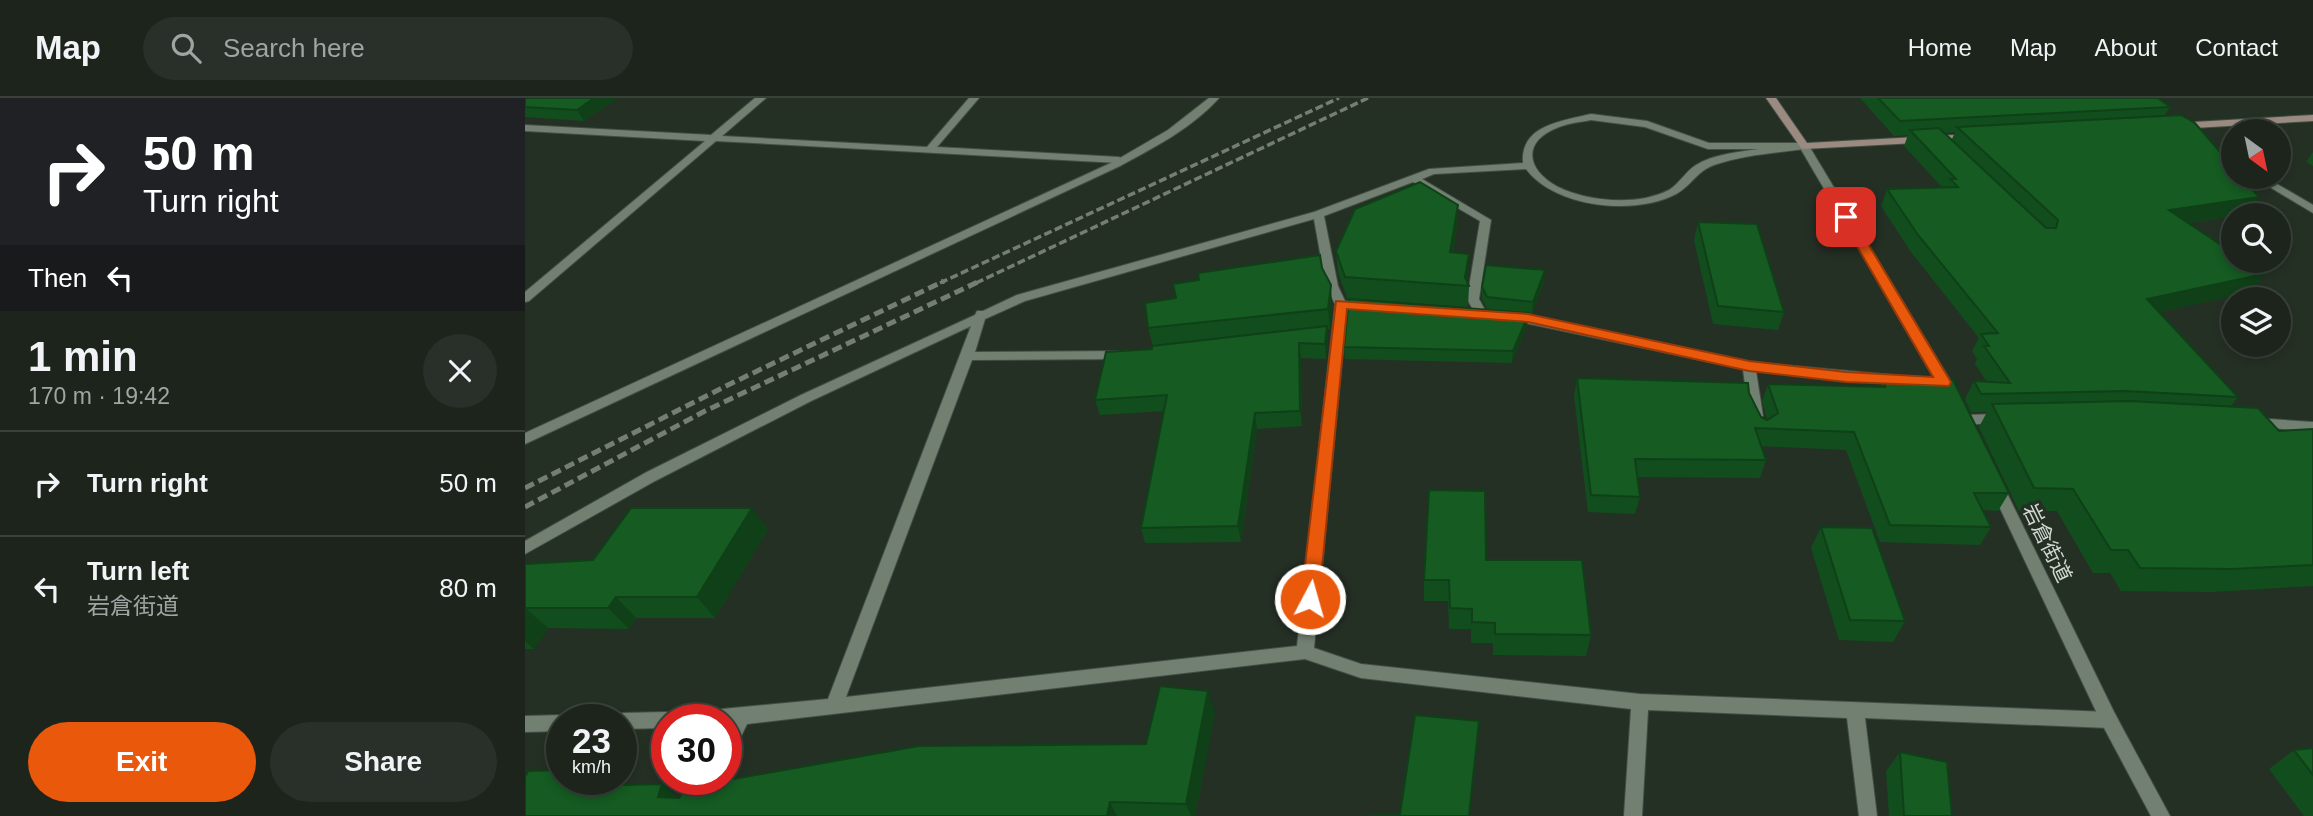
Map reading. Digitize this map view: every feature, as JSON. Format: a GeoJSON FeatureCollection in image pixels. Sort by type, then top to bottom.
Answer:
{"type":"FeatureCollection","features":[{"type":"Feature","properties":{"kind":"main road"},"geometry":{"type":"LineString","coordinates":[[1771,98],[1804,146],[1986,136]]}},
{"type":"Feature","properties":{"kind":"main road"},"geometry":{"type":"LineString","coordinates":[[2160,127],[2313,118]]}},
{"type":"Feature","properties":{"kind":"street"},"geometry":{"type":"LineString","coordinates":[[525,298],[761,98]]}},
{"type":"Feature","properties":{"kind":"street"},"geometry":{"type":"LineString","coordinates":[[929,150],[974,98]]}},
{"type":"Feature","properties":{"kind":"street"},"geometry":{"type":"LineString","coordinates":[[525,439],[909,262],[1119,160],[1205,108],[1214,98]]}},
{"type":"Feature","properties":{"kind":"street"},"geometry":{"type":"LineString","coordinates":[[1591,117],[1647,124],[1708,146],[1804,146],[1709,163],[1691,172],[1680,187],[1658,197],[1629,202],[1580,199],[1543,183],[1527,166],[1525,158],[1528,143],[1540,132],[1569,120],[1591,117]]}},
{"type":"Feature","properties":{"kind":"street"},"geometry":{"type":"LineString","coordinates":[[2174,126],[2221,155]]}},
{"type":"Feature","properties":{"kind":"street"},"geometry":{"type":"LineString","coordinates":[[525,128],[1119,160]]}},
{"type":"Feature","properties":{"kind":"street"},"geometry":{"type":"LineString","coordinates":[[1936,139],[1945,148]]}},
{"type":"Feature","properties":{"kind":"street"},"geometry":{"type":"LineString","coordinates":[[1804,146],[1937,382],[1968,426],[2019,418]]}},
{"type":"Feature","properties":{"kind":"street"},"geometry":{"type":"LineString","coordinates":[[525,548],[662,471],[806,398],[981,314],[1021,298],[1318,215],[1412,177],[1457,168],[1527,166]]}},
{"type":"Feature","properties":{"kind":"street"},"geometry":{"type":"LineString","coordinates":[[1412,177],[1486,220],[1473,299],[1475,313],[1528,318],[1749,366],[1846,377],[1916,381]]}},
{"type":"Feature","properties":{"kind":"street"},"geometry":{"type":"LineString","coordinates":[[2278,189],[2313,210]]}},
{"type":"Feature","properties":{"kind":"street"},"geometry":{"type":"LineString","coordinates":[[1305,652],[1329,334],[1341,304],[1332,286],[1318,215]]}},
{"type":"Feature","properties":{"kind":"street"},"geometry":{"type":"LineString","coordinates":[[1341,304],[1379,307]]}},
{"type":"Feature","properties":{"kind":"street"},"geometry":{"type":"LineString","coordinates":[[834,706],[981,314]]}},
{"type":"Feature","properties":{"kind":"street"},"geometry":{"type":"LineString","coordinates":[[967,356],[1137,355]]}},
{"type":"Feature","properties":{"kind":"street"},"geometry":{"type":"LineString","coordinates":[[1749,366],[1753,409],[1762,430]]}},
{"type":"Feature","properties":{"kind":"street"},"geometry":{"type":"LineString","coordinates":[[2235,422],[2313,428]]}},
{"type":"Feature","properties":{"kind":"street","name":"岩倉街道"},"geometry":{"type":"LineString","coordinates":[[1989,470],[2109,720],[2161,816]]}},
{"type":"Feature","properties":{"kind":"street"},"geometry":{"type":"LineString","coordinates":[[742,718],[1305,652],[1361,671],[1640,702],[2109,720]]}},
{"type":"Feature","properties":{"kind":"street"},"geometry":{"type":"LineString","coordinates":[[1633,816],[1640,702]]}},
{"type":"Feature","properties":{"kind":"street"},"geometry":{"type":"LineString","coordinates":[[1855,712],[1868,816]]}},
{"type":"Feature","properties":{"kind":"street"},"geometry":{"type":"LineString","coordinates":[[525,724],[546,723]]}},
{"type":"Feature","properties":{"kind":"street"},"geometry":{"type":"LineString","coordinates":[[694,816],[704,795]]}},
{"type":"Feature","properties":{"kind":"building"},"geometry":{"type":"Polygon","coordinates":[[[525,98],[594,98],[577,110],[525,107],[525,98]]]}},
{"type":"Feature","properties":{"kind":"building"},"geometry":{"type":"Polygon","coordinates":[[[1878,98],[2158,98],[2170,107],[1900,121],[1878,98]]]}},
{"type":"Feature","properties":{"kind":"building"},"geometry":{"type":"Polygon","coordinates":[[[2181,115],[2195,123],[2221,153],[2221,189],[2252,189],[2259,197],[2169,210],[2221,245],[2221,273],[2264,274],[2147,299],[2238,397],[2126,391],[1981,394],[1974,381],[2010,383],[1984,346],[1989,346],[1981,334],[1998,333],[1918,235],[1887,189],[1958,187],[1950,179],[1956,179],[1910,130],[1939,128],[2046,228],[2056,228],[2058,220],[1957,127],[2181,115]]]}},
{"type":"Feature","properties":{"kind":"building"},"geometry":{"type":"Polygon","coordinates":[[[1420,182],[1458,205],[1450,252],[1469,254],[1465,277],[1469,286],[1345,277],[1336,251],[1355,209],[1420,182]]]}},
{"type":"Feature","properties":{"kind":"building"},"geometry":{"type":"Polygon","coordinates":[[[1698,222],[1757,224],[1784,312],[1718,306],[1698,222]]]}},
{"type":"Feature","properties":{"kind":"building"},"geometry":{"type":"Polygon","coordinates":[[[1320,255],[1322,268],[1331,285],[1328,309],[1148,328],[1145,303],[1176,298],[1173,284],[1199,280],[1198,273],[1320,255]]]}},
{"type":"Feature","properties":{"kind":"building"},"geometry":{"type":"Polygon","coordinates":[[[1486,265],[1545,270],[1533,302],[1487,297],[1482,287],[1486,265]]]}},
{"type":"Feature","properties":{"kind":"building"},"geometry":{"type":"Polygon","coordinates":[[[1349,299],[1529,313],[1513,351],[1344,347],[1349,299]]]}},
{"type":"Feature","properties":{"kind":"building"},"geometry":{"type":"Polygon","coordinates":[[[1327,326],[1325,344],[1299,343],[1300,411],[1255,413],[1238,526],[1141,528],[1167,395],[1095,400],[1106,352],[1152,349],[1152,346],[1327,326]]]}},
{"type":"Feature","properties":{"kind":"building"},"geometry":{"type":"Polygon","coordinates":[[[1885,377],[1953,380],[2009,493],[1974,493],[1991,527],[1890,525],[1854,432],[1755,428],[1766,460],[1635,459],[1640,497],[1591,495],[1577,378],[1748,383],[1749,393],[1761,417],[1767,420],[1778,413],[1768,384],[1885,387],[1885,377]]]}},
{"type":"Feature","properties":{"kind":"building"},"geometry":{"type":"Polygon","coordinates":[[[2130,401],[2258,408],[2279,431],[2313,429],[2313,565],[2232,569],[2140,568],[2128,550],[2111,550],[2073,489],[2034,488],[1992,404],[2130,401]]]}},
{"type":"Feature","properties":{"kind":"building"},"geometry":{"type":"Polygon","coordinates":[[[1429,490],[1485,491],[1486,560],[1582,560],[1591,635],[1495,634],[1495,623],[1472,622],[1472,609],[1450,608],[1449,580],[1424,580],[1429,490]]]}},
{"type":"Feature","properties":{"kind":"building"},"geometry":{"type":"Polygon","coordinates":[[[631,508],[752,508],[697,597],[616,597],[608,608],[525,608],[525,564],[593,560],[631,508]]]}},
{"type":"Feature","properties":{"kind":"building"},"geometry":{"type":"Polygon","coordinates":[[[1821,527],[1872,528],[1905,621],[1850,620],[1821,527]]]}},
{"type":"Feature","properties":{"kind":"building"},"geometry":{"type":"Polygon","coordinates":[[[1160,686],[1208,691],[1186,804],[1110,802],[1107,816],[525,816],[525,777],[528,771],[546,770],[546,795],[637,795],[637,785],[651,784],[651,795],[679,798],[681,795],[742,795],[742,777],[919,746],[1146,744],[1160,686]]]}},
{"type":"Feature","properties":{"kind":"building"},"geometry":{"type":"Polygon","coordinates":[[[1415,715],[1479,721],[1469,816],[1364,816],[1400,814],[1415,715]]]}},
{"type":"Feature","properties":{"kind":"building"},"geometry":{"type":"Polygon","coordinates":[[[2313,748],[2313,775],[2294,750],[2313,748]]]}},
{"type":"Feature","properties":{"kind":"building"},"geometry":{"type":"Polygon","coordinates":[[[1900,752],[1947,762],[1952,816],[1904,816],[1900,752]]]}},
{"type":"Feature","properties":{"kind":"railway"},"geometry":{"type":"LineString","coordinates":[[940,283],[1339,98]]}},
{"type":"Feature","properties":{"kind":"railway"},"geometry":{"type":"LineString","coordinates":[[976,283],[1368,98]]}},
{"type":"Feature","properties":{"kind":"railway"},"geometry":{"type":"LineString","coordinates":[[525,488],[726,386],[944,281]]}},
{"type":"Feature","properties":{"kind":"railway"},"geometry":{"type":"LineString","coordinates":[[525,507],[705,411],[980,281]]}},
{"type":"Feature","properties":{"kind":"route"},"geometry":{"type":"LineString","coordinates":[[1310,599],[1341,304],[1528,318],[1749,366],[1846,377],[1944,382],[1846,217]]}}]}
